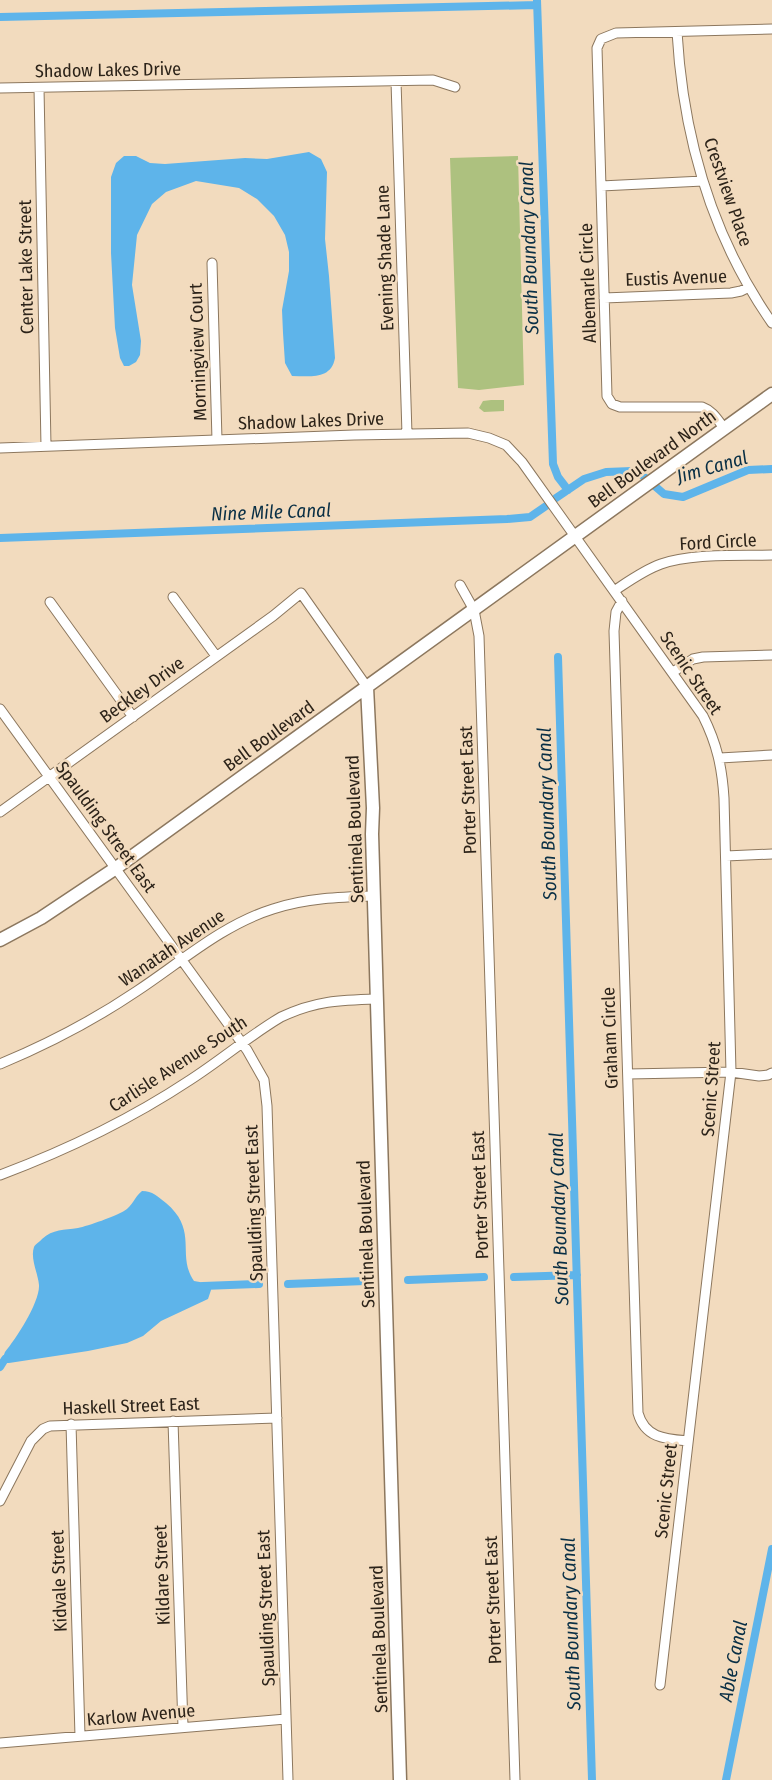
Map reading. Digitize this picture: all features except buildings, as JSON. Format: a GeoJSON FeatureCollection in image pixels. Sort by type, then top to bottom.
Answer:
{"type":"FeatureCollection","features":[{"type":"Feature","properties":{"kind":"street"},"geometry":{"type":"LineString","coordinates":[[677,32],[772,29]]}},
{"type":"Feature","properties":{"kind":"street","name":"Albemarle Circle"},"geometry":{"type":"LineString","coordinates":[[677,32],[616,33],[601,39],[597,48],[607,396],[612,404],[620,408],[702,407],[710,410],[724,428]]}},
{"type":"Feature","properties":{"kind":"street","name":"Crestview Place"},"geometry":{"type":"LineString","coordinates":[[677,32],[682,92],[703,181],[729,248],[749,287],[772,323]]}},
{"type":"Feature","properties":{"kind":"street","name":"Shadow Lakes Drive"},"geometry":{"type":"LineString","coordinates":[[0,88],[433,80],[455,87]]}},
{"type":"Feature","properties":{"kind":"street","name":"Evening Shade Lane"},"geometry":{"type":"LineString","coordinates":[[396,81],[407,434]]}},
{"type":"Feature","properties":{"kind":"street","name":"Center Lake Street"},"geometry":{"type":"LineString","coordinates":[[39,88],[46,446]]}},
{"type":"Feature","properties":{"kind":"street"},"geometry":{"type":"LineString","coordinates":[[601,186],[703,181]]}},
{"type":"Feature","properties":{"kind":"street","name":"Morningview Court"},"geometry":{"type":"LineString","coordinates":[[212,263],[217,440]]}},
{"type":"Feature","properties":{"kind":"street","name":"Eustis Avenue"},"geometry":{"type":"LineString","coordinates":[[604,298],[731,293],[749,287]]}},
{"type":"Feature","properties":{"kind":"street","name":"Bell Boulevard North"},"geometry":{"type":"LineString","coordinates":[[552,553],[772,394]]}},
{"type":"Feature","properties":{"kind":"street","name":"Shadow Lakes Drive"},"geometry":{"type":"LineString","coordinates":[[0,448],[468,433],[489,438],[506,445],[522,462],[576,536]]}},
{"type":"Feature","properties":{"kind":"street","name":"Scenic Street"},"geometry":{"type":"LineString","coordinates":[[576,536],[703,716],[720,758],[724,798],[731,1072],[660,1685]]}},
{"type":"Feature","properties":{"kind":"street","name":"Bell Boulevard"},"geometry":{"type":"LineString","coordinates":[[0,940],[58,908],[116,868],[552,553]]}},
{"type":"Feature","properties":{"kind":"street","name":"Ford Circle"},"geometry":{"type":"LineString","coordinates":[[614,590],[652,567],[673,560],[772,555]]}},
{"type":"Feature","properties":{"kind":"street","name":"Porter Street East"},"geometry":{"type":"LineString","coordinates":[[460,585],[474,610],[478,627],[479,646],[515,1780]]}},
{"type":"Feature","properties":{"kind":"street","name":"Beckley Drive"},"geometry":{"type":"LineString","coordinates":[[0,812],[301,593],[367,687]]}},
{"type":"Feature","properties":{"kind":"street"},"geometry":{"type":"LineString","coordinates":[[173,597],[216,656]]}},
{"type":"Feature","properties":{"kind":"street","name":"Graham Circle"},"geometry":{"type":"LineString","coordinates":[[622,601],[616,612],[614,631],[638,1413],[640,1422],[646,1430],[672,1440],[688,1441]]}},
{"type":"Feature","properties":{"kind":"street"},"geometry":{"type":"LineString","coordinates":[[50,602],[133,717]]}},
{"type":"Feature","properties":{"kind":"street"},"geometry":{"type":"LineString","coordinates":[[673,672],[693,659],[702,657],[772,655]]}},
{"type":"Feature","properties":{"kind":"street","name":"Sentinela Boulevard"},"geometry":{"type":"LineString","coordinates":[[367,687],[373,808],[400,1780]]}},
{"type":"Feature","properties":{"kind":"street","name":"Spaulding Street East"},"geometry":{"type":"LineString","coordinates":[[0,709],[252,1056],[264,1080],[267,1097],[288,1780]]}},
{"type":"Feature","properties":{"kind":"street"},"geometry":{"type":"LineString","coordinates":[[720,758],[772,755]]}},
{"type":"Feature","properties":{"kind":"street"},"geometry":{"type":"LineString","coordinates":[[726,856],[772,854]]}},
{"type":"Feature","properties":{"kind":"street","name":"Wanatah Avenue"},"geometry":{"type":"LineString","coordinates":[[0,1064],[38,1048],[93,1018],[138,991],[181,959],[244,920],[271,909],[309,900],[374,896]]}},
{"type":"Feature","properties":{"kind":"street","name":"Carlisle Avenue South"},"geometry":{"type":"LineString","coordinates":[[0,1175],[64,1149],[138,1112],[189,1081],[280,1017],[308,1006],[331,1001],[377,999]]}},
{"type":"Feature","properties":{"kind":"street"},"geometry":{"type":"LineString","coordinates":[[628,1074],[731,1072],[759,1076],[772,1073]]}},
{"type":"Feature","properties":{"kind":"street","name":"Haskell Street East"},"geometry":{"type":"LineString","coordinates":[[1,1496],[36,1434],[50,1426],[276,1418]]}},
{"type":"Feature","properties":{"kind":"street","name":"Kildare Street"},"geometry":{"type":"LineString","coordinates":[[174,1421],[183,1727]]}},
{"type":"Feature","properties":{"kind":"street","name":"Kidvale Street"},"geometry":{"type":"LineString","coordinates":[[71,1424],[80,1736]]}},
{"type":"Feature","properties":{"kind":"street","name":"Karlow Avenue"},"geometry":{"type":"LineString","coordinates":[[0,1743],[286,1719]]}},
{"type":"Feature","properties":{"kind":"green space"},"geometry":{"type":"Polygon","coordinates":[[[518,156],[524,385],[479,390],[458,388],[450,158],[518,156]]]}},
{"type":"Feature","properties":{"kind":"green space"},"geometry":{"type":"Polygon","coordinates":[[[504,400],[504,411],[484,412],[479,408],[483,401],[504,400]]]}},
{"type":"Feature","properties":{"kind":"water"},"geometry":{"type":"Polygon","coordinates":[[[309,152],[321,159],[327,172],[325,239],[335,358],[329,370],[319,375],[292,376],[285,363],[282,310],[289,271],[289,252],[285,235],[274,216],[257,199],[239,188],[196,181],[166,192],[152,204],[137,235],[132,285],[141,341],[140,355],[136,362],[129,366],[124,366],[120,358],[115,328],[111,253],[111,177],[116,163],[124,156],[136,156],[150,163],[165,164],[245,158],[267,159],[309,152]]]}},
{"type":"Feature","properties":{"kind":"water"},"geometry":{"type":"Polygon","coordinates":[[[142,1191],[155,1194],[176,1213],[185,1233],[189,1271],[194,1281],[211,1284],[208,1299],[161,1321],[143,1336],[127,1343],[88,1351],[5,1363],[2,1360],[5,1352],[36,1301],[39,1285],[33,1256],[35,1246],[46,1236],[55,1232],[83,1227],[120,1213],[129,1207],[142,1191]]]}},
{"type":"Feature","properties":{"kind":"waterway","name":"South Boundary Canal"},"geometry":{"type":"LineString","coordinates":[[537,0],[553,464],[558,477],[568,490]]}},
{"type":"Feature","properties":{"kind":"waterway"},"geometry":{"type":"LineString","coordinates":[[0,17],[537,5]]}},
{"type":"Feature","properties":{"kind":"waterway","name":"Jim Canal"},"geometry":{"type":"LineString","coordinates":[[556,498],[584,479],[606,472],[632,471],[642,475],[664,494],[683,497],[748,470],[772,469]]}},
{"type":"Feature","properties":{"kind":"waterway","name":"Nine Mile Canal"},"geometry":{"type":"LineString","coordinates":[[0,538],[507,519],[530,517],[546,506]]}},
{"type":"Feature","properties":{"kind":"waterway","name":"South Boundary Canal"},"geometry":{"type":"LineString","coordinates":[[558,657],[592,1780]]}},
{"type":"Feature","properties":{"kind":"waterway"},"geometry":{"type":"LineString","coordinates":[[514,1277],[577,1275]]}},
{"type":"Feature","properties":{"kind":"waterway"},"geometry":{"type":"LineString","coordinates":[[408,1280],[484,1277]]}},
{"type":"Feature","properties":{"kind":"waterway"},"geometry":{"type":"LineString","coordinates":[[288,1284],[365,1281]]}},
{"type":"Feature","properties":{"kind":"waterway"},"geometry":{"type":"LineString","coordinates":[[203,1286],[259,1284]]}},
{"type":"Feature","properties":{"kind":"waterway"},"geometry":{"type":"LineString","coordinates":[[0,1367],[5,1359]]}},
{"type":"Feature","properties":{"kind":"waterway","name":"Able Canal"},"geometry":{"type":"LineString","coordinates":[[726,1780],[772,1549]]}}]}
